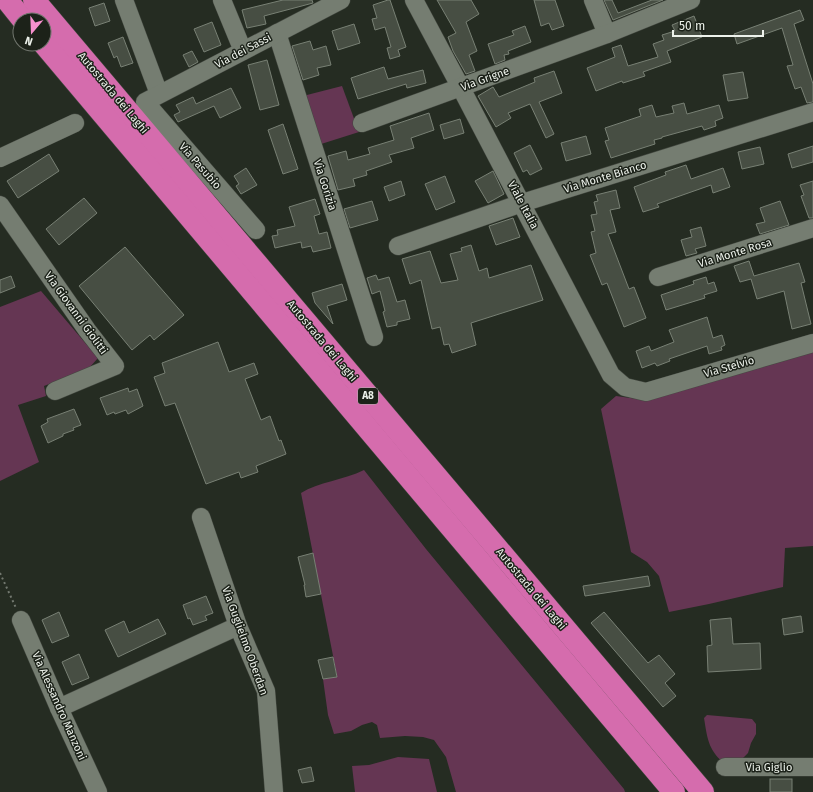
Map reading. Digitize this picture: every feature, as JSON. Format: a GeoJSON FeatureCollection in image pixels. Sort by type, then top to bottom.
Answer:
{"type":"FeatureCollection","features":[{"type":"Feature","properties":{"kind":"highway"},"geometry":{"type":"LineString","coordinates":[[7,0],[17,12]]}},
{"type":"Feature","properties":{"kind":"highway","name":"Autostrada dei Laghi"},"geometry":{"type":"LineString","coordinates":[[34,0],[703,792]]}},
{"type":"Feature","properties":{"kind":"highway","name":"Autostrada dei Laghi"},"geometry":{"type":"LineString","coordinates":[[51,52],[674,792]]}},
{"type":"Feature","properties":{"kind":"street"},"geometry":{"type":"LineString","coordinates":[[124,0],[152,98]]}},
{"type":"Feature","properties":{"kind":"street"},"geometry":{"type":"LineString","coordinates":[[222,0],[243,50]]}},
{"type":"Feature","properties":{"kind":"street","name":"Via dei Sassi"},"geometry":{"type":"LineString","coordinates":[[152,98],[341,0]]}},
{"type":"Feature","properties":{"kind":"street","name":"Viale Italia"},"geometry":{"type":"LineString","coordinates":[[414,0],[522,203],[611,375],[625,387],[646,392]]}},
{"type":"Feature","properties":{"kind":"street"},"geometry":{"type":"LineString","coordinates":[[593,0],[607,34]]}},
{"type":"Feature","properties":{"kind":"street","name":"Via Grigne"},"geometry":{"type":"LineString","coordinates":[[362,123],[607,34],[691,0]]}},
{"type":"Feature","properties":{"kind":"street","name":"Via Gorizia"},"geometry":{"type":"LineString","coordinates":[[276,33],[374,337]]}},
{"type":"Feature","properties":{"kind":"street","name":"Via Pasubio"},"geometry":{"type":"LineString","coordinates":[[152,98],[256,230]]}},
{"type":"Feature","properties":{"kind":"street","name":"Via Monte Bianco"},"geometry":{"type":"LineString","coordinates":[[398,246],[522,203],[813,112]]}},
{"type":"Feature","properties":{"kind":"street"},"geometry":{"type":"LineString","coordinates":[[0,158],[75,123]]}},
{"type":"Feature","properties":{"kind":"street","name":"Via Giovanni Giolitti"},"geometry":{"type":"LineString","coordinates":[[0,205],[86,330],[115,366],[55,390]]}},
{"type":"Feature","properties":{"kind":"street","name":"Via Monte Rosa"},"geometry":{"type":"LineString","coordinates":[[658,277],[813,228]]}},
{"type":"Feature","properties":{"kind":"street","name":"Via Stelvio"},"geometry":{"type":"LineString","coordinates":[[646,392],[813,343]]}},
{"type":"Feature","properties":{"kind":"street","name":"Via Guglielmo Oberdan"},"geometry":{"type":"LineString","coordinates":[[201,517],[238,626],[266,691],[274,792]]}},
{"type":"Feature","properties":{"kind":"street","name":"Via Alessandro Manzoni"},"geometry":{"type":"LineString","coordinates":[[21,620],[59,708],[98,792]]}},
{"type":"Feature","properties":{"kind":"street"},"geometry":{"type":"LineString","coordinates":[[59,708],[238,626]]}},
{"type":"Feature","properties":{"kind":"street","name":"Via Giglio"},"geometry":{"type":"LineString","coordinates":[[725,767],[813,767]]}},
{"type":"Feature","properties":{"kind":"path"},"geometry":{"type":"LineString","coordinates":[[0,573],[21,620]]}},
{"type":"Feature","properties":{"kind":"shaded area"},"geometry":{"type":"Polygon","coordinates":[[[342,86],[359,132],[318,145],[303,96],[342,86]]]}},
{"type":"Feature","properties":{"kind":"shaded area"},"geometry":{"type":"Polygon","coordinates":[[[41,291],[98,358],[89,368],[44,386],[46,396],[18,405],[39,462],[0,481],[0,307],[41,291]]]}},
{"type":"Feature","properties":{"kind":"shaded area"},"geometry":{"type":"Polygon","coordinates":[[[813,349],[813,546],[785,548],[783,587],[669,612],[659,576],[647,562],[631,552],[601,409],[616,396],[645,400],[813,349]]]}},
{"type":"Feature","properties":{"kind":"shaded area"},"geometry":{"type":"Polygon","coordinates":[[[364,470],[426,549],[625,792],[456,792],[446,757],[434,740],[423,737],[405,736],[380,738],[377,725],[372,722],[351,731],[334,734],[328,715],[323,679],[337,676],[301,493],[315,486],[364,470]]]}},
{"type":"Feature","properties":{"kind":"shaded area"},"geometry":{"type":"Polygon","coordinates":[[[707,715],[752,719],[756,724],[756,734],[748,753],[742,759],[723,762],[714,753],[706,731],[704,718],[707,715]]]}},
{"type":"Feature","properties":{"kind":"shaded area"},"geometry":{"type":"Polygon","coordinates":[[[398,757],[429,759],[437,792],[355,792],[352,766],[369,765],[398,757]]]}},
{"type":"Feature","properties":{"kind":"building"},"geometry":{"type":"Polygon","coordinates":[[[283,0],[312,0],[313,3],[264,16],[266,24],[247,28],[242,10],[283,0]]]}},
{"type":"Feature","properties":{"kind":"building"},"geometry":{"type":"Polygon","coordinates":[[[390,0],[406,47],[398,50],[400,56],[390,59],[387,48],[391,47],[385,27],[375,30],[372,19],[377,18],[373,5],[390,0]]]}},
{"type":"Feature","properties":{"kind":"building"},"geometry":{"type":"Polygon","coordinates":[[[437,0],[471,0],[479,14],[466,22],[477,51],[469,55],[475,71],[466,74],[453,51],[448,37],[456,33],[437,0]]]}},
{"type":"Feature","properties":{"kind":"building"},"geometry":{"type":"Polygon","coordinates":[[[534,0],[555,0],[564,26],[552,30],[549,23],[541,26],[534,0]]]}},
{"type":"Feature","properties":{"kind":"building"},"geometry":{"type":"Polygon","coordinates":[[[604,0],[612,0],[618,13],[652,0],[663,0],[613,20],[604,0]]]}},
{"type":"Feature","properties":{"kind":"building"},"geometry":{"type":"Polygon","coordinates":[[[104,3],[110,21],[95,26],[89,8],[104,3]]]}},
{"type":"Feature","properties":{"kind":"building"},"geometry":{"type":"Polygon","coordinates":[[[800,10],[804,20],[794,24],[813,84],[813,102],[807,103],[801,87],[795,89],[787,66],[793,65],[782,28],[737,44],[734,34],[800,10]]]}},
{"type":"Feature","properties":{"kind":"building"},"geometry":{"type":"Polygon","coordinates":[[[694,16],[702,37],[667,51],[671,62],[643,72],[645,76],[623,83],[622,81],[596,91],[587,68],[615,57],[612,48],[621,45],[628,66],[658,57],[653,44],[664,40],[662,35],[675,31],[672,25],[694,16]]]}},
{"type":"Feature","properties":{"kind":"building"},"geometry":{"type":"Polygon","coordinates":[[[212,22],[221,45],[204,52],[194,29],[212,22]]]}},
{"type":"Feature","properties":{"kind":"building"},"geometry":{"type":"Polygon","coordinates":[[[354,24],[360,43],[338,50],[332,31],[354,24]]]}},
{"type":"Feature","properties":{"kind":"building"},"geometry":{"type":"Polygon","coordinates":[[[525,26],[531,42],[508,51],[509,54],[504,55],[505,60],[495,64],[488,44],[514,35],[512,31],[525,26]]]}},
{"type":"Feature","properties":{"kind":"building"},"geometry":{"type":"Polygon","coordinates":[[[123,37],[133,63],[121,67],[117,56],[114,58],[108,43],[123,37]]]}},
{"type":"Feature","properties":{"kind":"building"},"geometry":{"type":"Polygon","coordinates":[[[310,41],[313,50],[326,46],[331,65],[317,68],[319,75],[303,80],[292,46],[310,41]]]}},
{"type":"Feature","properties":{"kind":"building"},"geometry":{"type":"Polygon","coordinates":[[[192,51],[198,62],[189,67],[183,55],[192,51]]]}},
{"type":"Feature","properties":{"kind":"building"},"geometry":{"type":"Polygon","coordinates":[[[267,60],[279,105],[260,110],[248,65],[267,60]]]}},
{"type":"Feature","properties":{"kind":"building"},"geometry":{"type":"Polygon","coordinates":[[[384,67],[388,79],[423,70],[426,83],[407,88],[406,84],[358,99],[351,78],[384,67]]]}},
{"type":"Feature","properties":{"kind":"building"},"geometry":{"type":"Polygon","coordinates":[[[554,71],[562,93],[539,102],[554,134],[546,138],[530,104],[508,113],[511,118],[496,127],[478,96],[493,87],[499,97],[535,82],[534,78],[554,71]]]}},
{"type":"Feature","properties":{"kind":"building"},"geometry":{"type":"Polygon","coordinates":[[[743,72],[748,98],[728,101],[723,75],[743,72]]]}},
{"type":"Feature","properties":{"kind":"building"},"geometry":{"type":"Polygon","coordinates":[[[231,88],[241,108],[220,118],[214,106],[178,122],[174,115],[180,112],[176,105],[193,97],[196,104],[231,88]]]}},
{"type":"Feature","properties":{"kind":"building"},"geometry":{"type":"Polygon","coordinates":[[[684,103],[687,114],[719,105],[723,118],[715,121],[716,126],[704,130],[702,126],[662,137],[654,140],[655,144],[611,158],[605,141],[609,140],[605,128],[641,116],[639,109],[652,105],[656,117],[674,113],[672,106],[684,103]]]}},
{"type":"Feature","properties":{"kind":"building"},"geometry":{"type":"Polygon","coordinates":[[[429,113],[434,130],[411,138],[414,148],[389,155],[392,162],[366,171],[367,175],[353,179],[355,186],[338,190],[328,156],[346,151],[348,160],[370,154],[368,148],[394,140],[390,126],[429,113]]]}},
{"type":"Feature","properties":{"kind":"building"},"geometry":{"type":"Polygon","coordinates":[[[460,119],[464,133],[444,139],[440,125],[460,119]]]}},
{"type":"Feature","properties":{"kind":"building"},"geometry":{"type":"Polygon","coordinates":[[[283,124],[298,169],[283,174],[268,130],[283,124]]]}},
{"type":"Feature","properties":{"kind":"building"},"geometry":{"type":"Polygon","coordinates":[[[586,136],[591,154],[566,161],[561,143],[586,136]]]}},
{"type":"Feature","properties":{"kind":"building"},"geometry":{"type":"Polygon","coordinates":[[[530,145],[542,169],[530,175],[527,170],[523,172],[514,153],[530,145]]]}},
{"type":"Feature","properties":{"kind":"building"},"geometry":{"type":"Polygon","coordinates":[[[813,146],[813,162],[792,168],[788,154],[813,146]]]}},
{"type":"Feature","properties":{"kind":"building"},"geometry":{"type":"Polygon","coordinates":[[[760,147],[764,164],[742,169],[738,152],[760,147]]]}},
{"type":"Feature","properties":{"kind":"building"},"geometry":{"type":"Polygon","coordinates":[[[49,154],[59,171],[18,198],[7,181],[49,154]]]}},
{"type":"Feature","properties":{"kind":"building"},"geometry":{"type":"Polygon","coordinates":[[[686,165],[691,179],[723,168],[730,187],[713,193],[711,185],[657,204],[659,207],[643,212],[634,187],[666,175],[665,172],[686,165]]]}},
{"type":"Feature","properties":{"kind":"building"},"geometry":{"type":"Polygon","coordinates":[[[246,168],[257,185],[241,194],[236,186],[239,184],[234,176],[246,168]]]}},
{"type":"Feature","properties":{"kind":"building"},"geometry":{"type":"Polygon","coordinates":[[[493,171],[504,194],[488,203],[475,181],[493,171]]]}},
{"type":"Feature","properties":{"kind":"building"},"geometry":{"type":"Polygon","coordinates":[[[445,176],[455,202],[436,210],[425,184],[445,176]]]}},
{"type":"Feature","properties":{"kind":"building"},"geometry":{"type":"Polygon","coordinates":[[[401,181],[405,195],[389,201],[384,187],[401,181]]]}},
{"type":"Feature","properties":{"kind":"building"},"geometry":{"type":"Polygon","coordinates":[[[813,181],[813,218],[809,218],[801,196],[804,195],[800,185],[813,181]]]}},
{"type":"Feature","properties":{"kind":"building"},"geometry":{"type":"Polygon","coordinates":[[[616,190],[620,208],[610,210],[616,232],[608,234],[629,289],[634,287],[646,318],[624,327],[607,283],[602,285],[590,255],[596,253],[591,232],[595,231],[591,215],[597,214],[594,202],[598,201],[596,195],[616,190]]]}},
{"type":"Feature","properties":{"kind":"building"},"geometry":{"type":"Polygon","coordinates":[[[84,198],[97,213],[59,245],[46,229],[84,198]]]}},
{"type":"Feature","properties":{"kind":"building"},"geometry":{"type":"Polygon","coordinates":[[[315,199],[320,214],[314,216],[319,234],[327,232],[331,248],[313,252],[311,246],[302,248],[301,242],[275,248],[272,236],[278,235],[277,230],[295,226],[289,207],[315,199]]]}},
{"type":"Feature","properties":{"kind":"building"},"geometry":{"type":"Polygon","coordinates":[[[372,201],[378,220],[350,228],[344,209],[372,201]]]}},
{"type":"Feature","properties":{"kind":"building"},"geometry":{"type":"Polygon","coordinates":[[[780,201],[789,225],[760,234],[756,224],[765,222],[760,208],[780,201]]]}},
{"type":"Feature","properties":{"kind":"building"},"geometry":{"type":"Polygon","coordinates":[[[513,218],[520,237],[496,245],[489,226],[513,218]]]}},
{"type":"Feature","properties":{"kind":"building"},"geometry":{"type":"Polygon","coordinates":[[[701,227],[706,246],[695,249],[697,253],[686,256],[681,240],[692,237],[690,230],[701,227]]]}},
{"type":"Feature","properties":{"kind":"building"},"geometry":{"type":"Polygon","coordinates":[[[471,245],[479,271],[487,268],[489,278],[531,265],[543,300],[471,323],[476,345],[452,353],[449,344],[444,345],[440,327],[432,329],[421,280],[410,284],[402,259],[430,251],[441,283],[458,280],[450,254],[462,251],[461,248],[471,245]]]}},
{"type":"Feature","properties":{"kind":"building"},"geometry":{"type":"Polygon","coordinates":[[[125,247],[184,315],[154,340],[150,335],[132,350],[79,286],[125,247]]]}},
{"type":"Feature","properties":{"kind":"building"},"geometry":{"type":"Polygon","coordinates":[[[749,261],[754,276],[799,263],[805,282],[801,283],[811,324],[792,329],[784,291],[757,299],[751,279],[740,282],[734,266],[749,261]]]}},
{"type":"Feature","properties":{"kind":"building"},"geometry":{"type":"Polygon","coordinates":[[[376,275],[378,280],[389,277],[397,302],[405,300],[410,319],[397,322],[397,325],[387,327],[380,291],[372,294],[367,278],[376,275]]]}},
{"type":"Feature","properties":{"kind":"building"},"geometry":{"type":"Polygon","coordinates":[[[11,276],[15,287],[0,293],[0,280],[11,276]]]}},
{"type":"Feature","properties":{"kind":"building"},"geometry":{"type":"Polygon","coordinates":[[[706,277],[708,284],[714,282],[717,291],[704,295],[705,298],[666,310],[661,295],[694,284],[693,281],[706,277]]]}},
{"type":"Feature","properties":{"kind":"building"},"geometry":{"type":"Polygon","coordinates":[[[342,284],[347,300],[327,306],[333,324],[315,303],[312,293],[342,284]]]}},
{"type":"Feature","properties":{"kind":"building"},"geometry":{"type":"Polygon","coordinates":[[[707,317],[713,338],[722,335],[725,345],[721,347],[722,350],[709,354],[707,346],[669,359],[670,361],[657,366],[655,363],[642,368],[636,351],[649,346],[651,351],[674,342],[669,330],[707,317]]]}},
{"type":"Feature","properties":{"kind":"building"},"geometry":{"type":"Polygon","coordinates":[[[218,342],[229,372],[254,363],[258,374],[245,379],[261,420],[270,416],[279,441],[281,440],[286,454],[256,466],[258,472],[241,478],[239,472],[206,484],[175,403],[165,406],[154,377],[165,373],[162,363],[218,342]]]}},
{"type":"Feature","properties":{"kind":"building"},"geometry":{"type":"Polygon","coordinates":[[[128,388],[129,392],[137,389],[143,406],[128,414],[126,410],[107,415],[100,398],[128,388]]]}},
{"type":"Feature","properties":{"kind":"building"},"geometry":{"type":"Polygon","coordinates":[[[74,409],[81,425],[48,443],[41,426],[48,422],[47,419],[74,409]]]}},
{"type":"Feature","properties":{"kind":"building"},"geometry":{"type":"Polygon","coordinates":[[[313,553],[321,594],[306,597],[305,585],[298,557],[313,553]]]}},
{"type":"Feature","properties":{"kind":"building"},"geometry":{"type":"Polygon","coordinates":[[[648,576],[650,586],[585,596],[583,586],[648,576]]]}},
{"type":"Feature","properties":{"kind":"building"},"geometry":{"type":"Polygon","coordinates":[[[206,596],[213,613],[205,616],[207,620],[193,625],[190,618],[188,619],[183,605],[206,596]]]}},
{"type":"Feature","properties":{"kind":"building"},"geometry":{"type":"Polygon","coordinates":[[[59,612],[69,636],[52,643],[42,620],[59,612]]]}},
{"type":"Feature","properties":{"kind":"building"},"geometry":{"type":"Polygon","coordinates":[[[604,612],[648,663],[659,655],[675,674],[665,683],[676,696],[663,707],[591,623],[604,612]]]}},
{"type":"Feature","properties":{"kind":"building"},"geometry":{"type":"Polygon","coordinates":[[[801,616],[803,632],[784,635],[782,619],[801,616]]]}},
{"type":"Feature","properties":{"kind":"building"},"geometry":{"type":"Polygon","coordinates":[[[731,618],[733,644],[760,643],[761,669],[708,672],[707,646],[712,645],[710,620],[731,618]]]}},
{"type":"Feature","properties":{"kind":"building"},"geometry":{"type":"Polygon","coordinates":[[[158,619],[166,634],[118,657],[105,630],[124,621],[129,633],[158,619]]]}},
{"type":"Feature","properties":{"kind":"building"},"geometry":{"type":"Polygon","coordinates":[[[79,654],[89,678],[72,685],[62,662],[79,654]]]}},
{"type":"Feature","properties":{"kind":"building"},"geometry":{"type":"Polygon","coordinates":[[[333,657],[337,677],[323,679],[318,660],[333,657]]]}},
{"type":"Feature","properties":{"kind":"building"},"geometry":{"type":"Polygon","coordinates":[[[311,767],[314,781],[302,783],[298,770],[311,767]]]}},
{"type":"Feature","properties":{"kind":"building"},"geometry":{"type":"Polygon","coordinates":[[[770,779],[792,779],[792,792],[770,792],[770,779]]]}}]}
